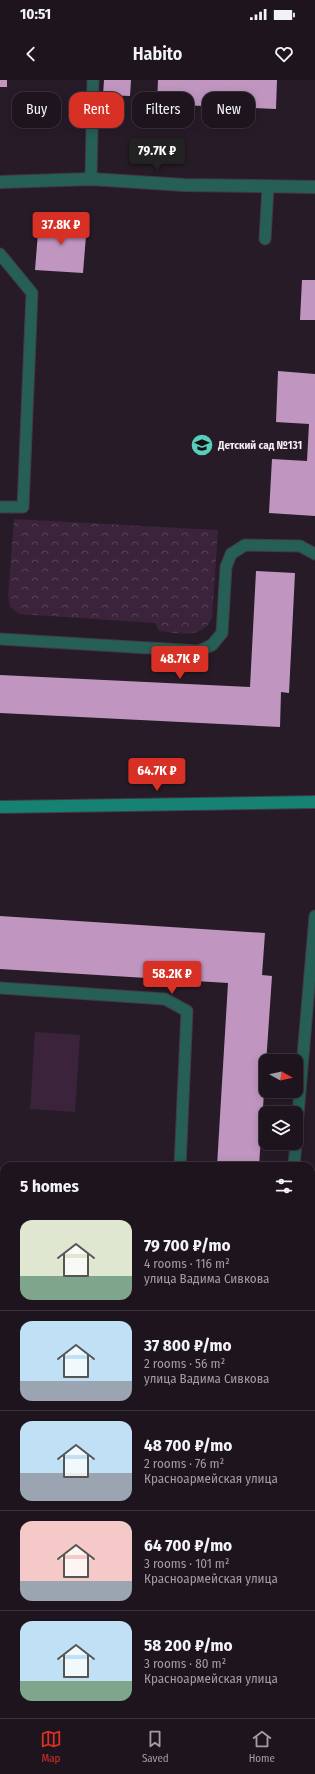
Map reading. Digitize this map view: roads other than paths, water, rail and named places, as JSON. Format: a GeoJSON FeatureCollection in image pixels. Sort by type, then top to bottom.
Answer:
{"type":"FeatureCollection","features":[{"type":"Feature","properties":{"kind":"street"},"geometry":{"type":"LineString","coordinates":[[0,182],[91,179],[184,185],[315,187]]}},
{"type":"Feature","properties":{"kind":"street"},"geometry":{"type":"LineString","coordinates":[[0,807],[315,802]]}},
{"type":"Feature","properties":{"kind":"lane"},"geometry":{"type":"LineString","coordinates":[[91,179],[93,80]]}},
{"type":"Feature","properties":{"kind":"lane"},"geometry":{"type":"LineString","coordinates":[[265,238],[268,187]]}},
{"type":"Feature","properties":{"kind":"lane"},"geometry":{"type":"LineString","coordinates":[[0,254],[32,293],[23,507],[0,507]]}},
{"type":"Feature","properties":{"kind":"lane"},"geometry":{"type":"LineString","coordinates":[[0,639],[199,651],[212,645],[222,634],[226,567],[233,552],[245,545],[300,546],[315,554]]}},
{"type":"Feature","properties":{"kind":"lane"},"geometry":{"type":"LineString","coordinates":[[299,1106],[315,916]]}},
{"type":"Feature","properties":{"kind":"lane"},"geometry":{"type":"LineString","coordinates":[[0,988],[165,999],[187,1011],[180,1162]]}},
{"type":"Feature","properties":{"kind":"lane"},"geometry":{"type":"LineString","coordinates":[[294,1162],[295,1150]]}},
{"type":"Feature","properties":{"kind":"place","name":"Детский сад №131"},"geometry":{"type":"Point","coordinates":[202,445]}}]}
